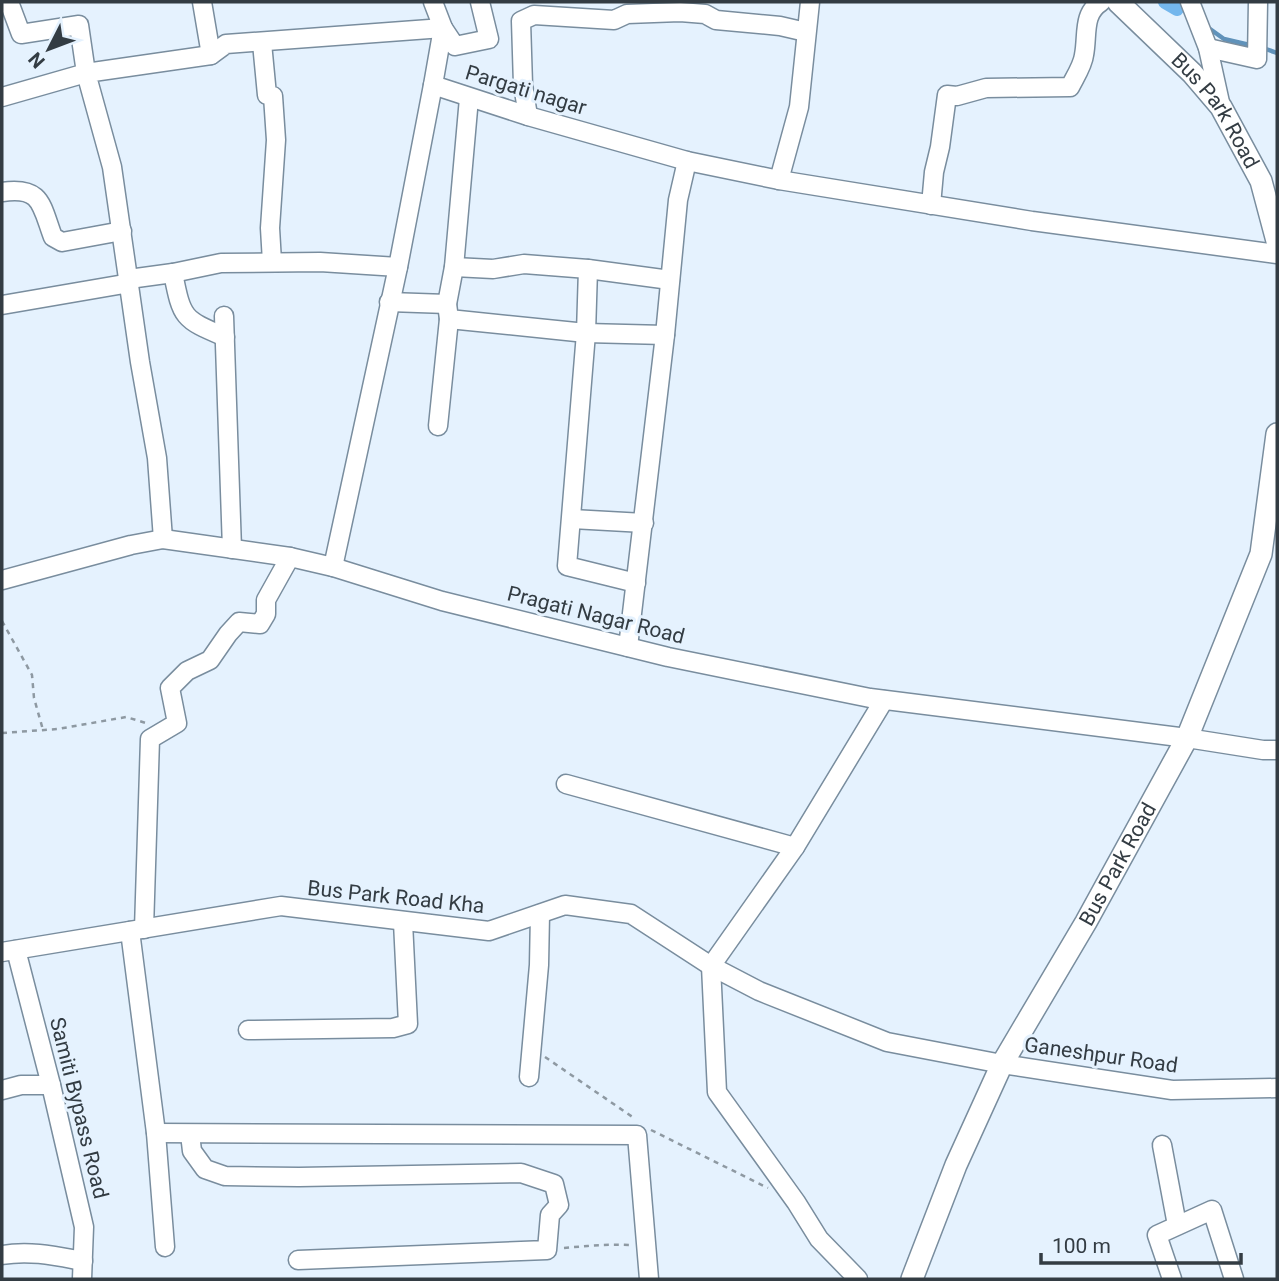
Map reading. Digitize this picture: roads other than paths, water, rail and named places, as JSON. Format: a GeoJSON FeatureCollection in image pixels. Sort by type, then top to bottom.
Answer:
{"type":"FeatureCollection","features":[{"type":"Feature","properties":{"kind":"main road","name":"Bus Park Road"},"geometry":{"type":"LineString","coordinates":[[1118,2],[1192,73],[1221,107],[1261,181],[1277,241]]}},
{"type":"Feature","properties":{"kind":"main road","name":"Bus Park Road"},"geometry":{"type":"LineString","coordinates":[[912,1279],[956,1165],[1002,1064],[1086,922],[1187,738],[1261,554],[1277,435]]}},
{"type":"Feature","properties":{"kind":"street"},"geometry":{"type":"LineString","coordinates":[[9,2],[21,34],[79,25],[86,73],[112,167],[140,362],[157,458],[163,540]]}},
{"type":"Feature","properties":{"kind":"street"},"geometry":{"type":"LineString","coordinates":[[202,2],[211,55]]}},
{"type":"Feature","properties":{"kind":"street"},"geometry":{"type":"LineString","coordinates":[[433,2],[443,28],[454,46],[489,39],[480,2]]}},
{"type":"Feature","properties":{"kind":"street"},"geometry":{"type":"LineString","coordinates":[[779,180],[799,107],[810,2]]}},
{"type":"Feature","properties":{"kind":"street"},"geometry":{"type":"LineString","coordinates":[[931,205],[947,95],[957,96],[986,88],[1070,87],[1084,58],[1087,20],[1093,7],[1101,2]]}},
{"type":"Feature","properties":{"kind":"street"},"geometry":{"type":"LineString","coordinates":[[1190,2],[1208,48],[1221,107]]}},
{"type":"Feature","properties":{"kind":"street"},"geometry":{"type":"LineString","coordinates":[[1208,48],[1257,60],[1258,2]]}},
{"type":"Feature","properties":{"kind":"street"},"geometry":{"type":"LineString","coordinates":[[528,116],[523,85],[521,21],[534,15],[614,20],[627,15],[680,12],[705,14],[716,20],[780,26],[807,32]]}},
{"type":"Feature","properties":{"kind":"street"},"geometry":{"type":"LineString","coordinates":[[2,97],[86,73],[211,55],[226,44],[443,28]]}},
{"type":"Feature","properties":{"kind":"street","name":"Pargati nagar"},"geometry":{"type":"LineString","coordinates":[[443,28],[433,85],[528,116],[687,161],[779,180],[1032,222],[1277,254]]}},
{"type":"Feature","properties":{"kind":"street"},"geometry":{"type":"LineString","coordinates":[[262,43],[267,94],[273,96],[276,140],[270,228],[272,262]]}},
{"type":"Feature","properties":{"kind":"street"},"geometry":{"type":"LineString","coordinates":[[333,567],[398,267],[433,85]]}},
{"type":"Feature","properties":{"kind":"street"},"geometry":{"type":"LineString","coordinates":[[438,426],[470,98]]}},
{"type":"Feature","properties":{"kind":"street"},"geometry":{"type":"LineString","coordinates":[[628,647],[644,523],[678,200],[687,161]]}},
{"type":"Feature","properties":{"kind":"street"},"geometry":{"type":"LineString","coordinates":[[2,192],[28,191],[40,204],[53,237],[62,242],[122,231]]}},
{"type":"Feature","properties":{"kind":"street"},"geometry":{"type":"LineString","coordinates":[[2,305],[221,263],[320,262],[398,267]]}},
{"type":"Feature","properties":{"kind":"street"},"geometry":{"type":"LineString","coordinates":[[454,267],[493,269],[524,264],[589,269],[670,280]]}},
{"type":"Feature","properties":{"kind":"street"},"geometry":{"type":"LineString","coordinates":[[589,269],[567,566],[636,583]]}},
{"type":"Feature","properties":{"kind":"street"},"geometry":{"type":"LineString","coordinates":[[173,273],[183,314],[193,323],[225,337]]}},
{"type":"Feature","properties":{"kind":"street"},"geometry":{"type":"LineString","coordinates":[[389,302],[586,333],[665,335]]}},
{"type":"Feature","properties":{"kind":"street"},"geometry":{"type":"LineString","coordinates":[[225,316],[232,549]]}},
{"type":"Feature","properties":{"kind":"street"},"geometry":{"type":"LineString","coordinates":[[572,519],[644,523]]}},
{"type":"Feature","properties":{"kind":"street","name":"Pragati Nagar Road"},"geometry":{"type":"LineString","coordinates":[[2,580],[131,545],[163,540],[232,549],[290,557],[333,567],[442,600],[628,647],[884,700],[1277,750]]}},
{"type":"Feature","properties":{"kind":"street"},"geometry":{"type":"LineString","coordinates":[[165,1247],[137,930],[150,740],[177,723],[170,688],[187,671],[210,660],[239,622],[260,624],[266,614],[266,600],[290,557]]}},
{"type":"Feature","properties":{"kind":"street"},"geometry":{"type":"LineString","coordinates":[[858,1279],[819,1239],[796,1202],[717,1092],[711,966],[795,847],[884,700]]}},
{"type":"Feature","properties":{"kind":"street"},"geometry":{"type":"LineString","coordinates":[[566,784],[795,847]]}},
{"type":"Feature","properties":{"kind":"street","name":"Bus Park Road Kha"},"geometry":{"type":"LineString","coordinates":[[9,951],[281,906],[489,931],[565,905],[631,914],[711,966],[759,991],[887,1042],[1002,1064]]}},
{"type":"Feature","properties":{"kind":"street"},"geometry":{"type":"LineString","coordinates":[[529,1077],[539,965],[540,914]]}},
{"type":"Feature","properties":{"kind":"street"},"geometry":{"type":"LineString","coordinates":[[248,1030],[393,1028],[408,1024],[403,922]]}},
{"type":"Feature","properties":{"kind":"street","name":"Samiti Bypass Road"},"geometry":{"type":"LineString","coordinates":[[9,951],[51,1085],[84,1227],[82,1279]]}},
{"type":"Feature","properties":{"kind":"street","name":"Ganeshpur Road"},"geometry":{"type":"LineString","coordinates":[[1002,1064],[1172,1090],[1277,1088]]}},
{"type":"Feature","properties":{"kind":"street"},"geometry":{"type":"LineString","coordinates":[[2,1090],[21,1085],[51,1085]]}},
{"type":"Feature","properties":{"kind":"street"},"geometry":{"type":"LineString","coordinates":[[156,1133],[637,1135],[649,1279]]}},
{"type":"Feature","properties":{"kind":"street"},"geometry":{"type":"LineString","coordinates":[[190,1134],[192,1151],[205,1169],[225,1176],[521,1173],[554,1184],[559,1205],[550,1215],[547,1250],[298,1260]]}},
{"type":"Feature","properties":{"kind":"street"},"geometry":{"type":"LineString","coordinates":[[1162,1145],[1177,1226]]}},
{"type":"Feature","properties":{"kind":"street"},"geometry":{"type":"LineString","coordinates":[[1172,1279],[1157,1235],[1212,1210],[1234,1279]]}},
{"type":"Feature","properties":{"kind":"street"},"geometry":{"type":"LineString","coordinates":[[2,1255],[18,1252],[40,1253],[83,1261]]}},
{"type":"Feature","properties":{"kind":"waterway"},"geometry":{"type":"LineString","coordinates":[[1165,2],[1177,9]]}},
{"type":"Feature","properties":{"kind":"waterway"},"geometry":{"type":"LineString","coordinates":[[1210,29],[1224,39],[1254,46]]}},
{"type":"Feature","properties":{"kind":"waterway"},"geometry":{"type":"LineString","coordinates":[[1263,48],[1277,53]]}}]}
